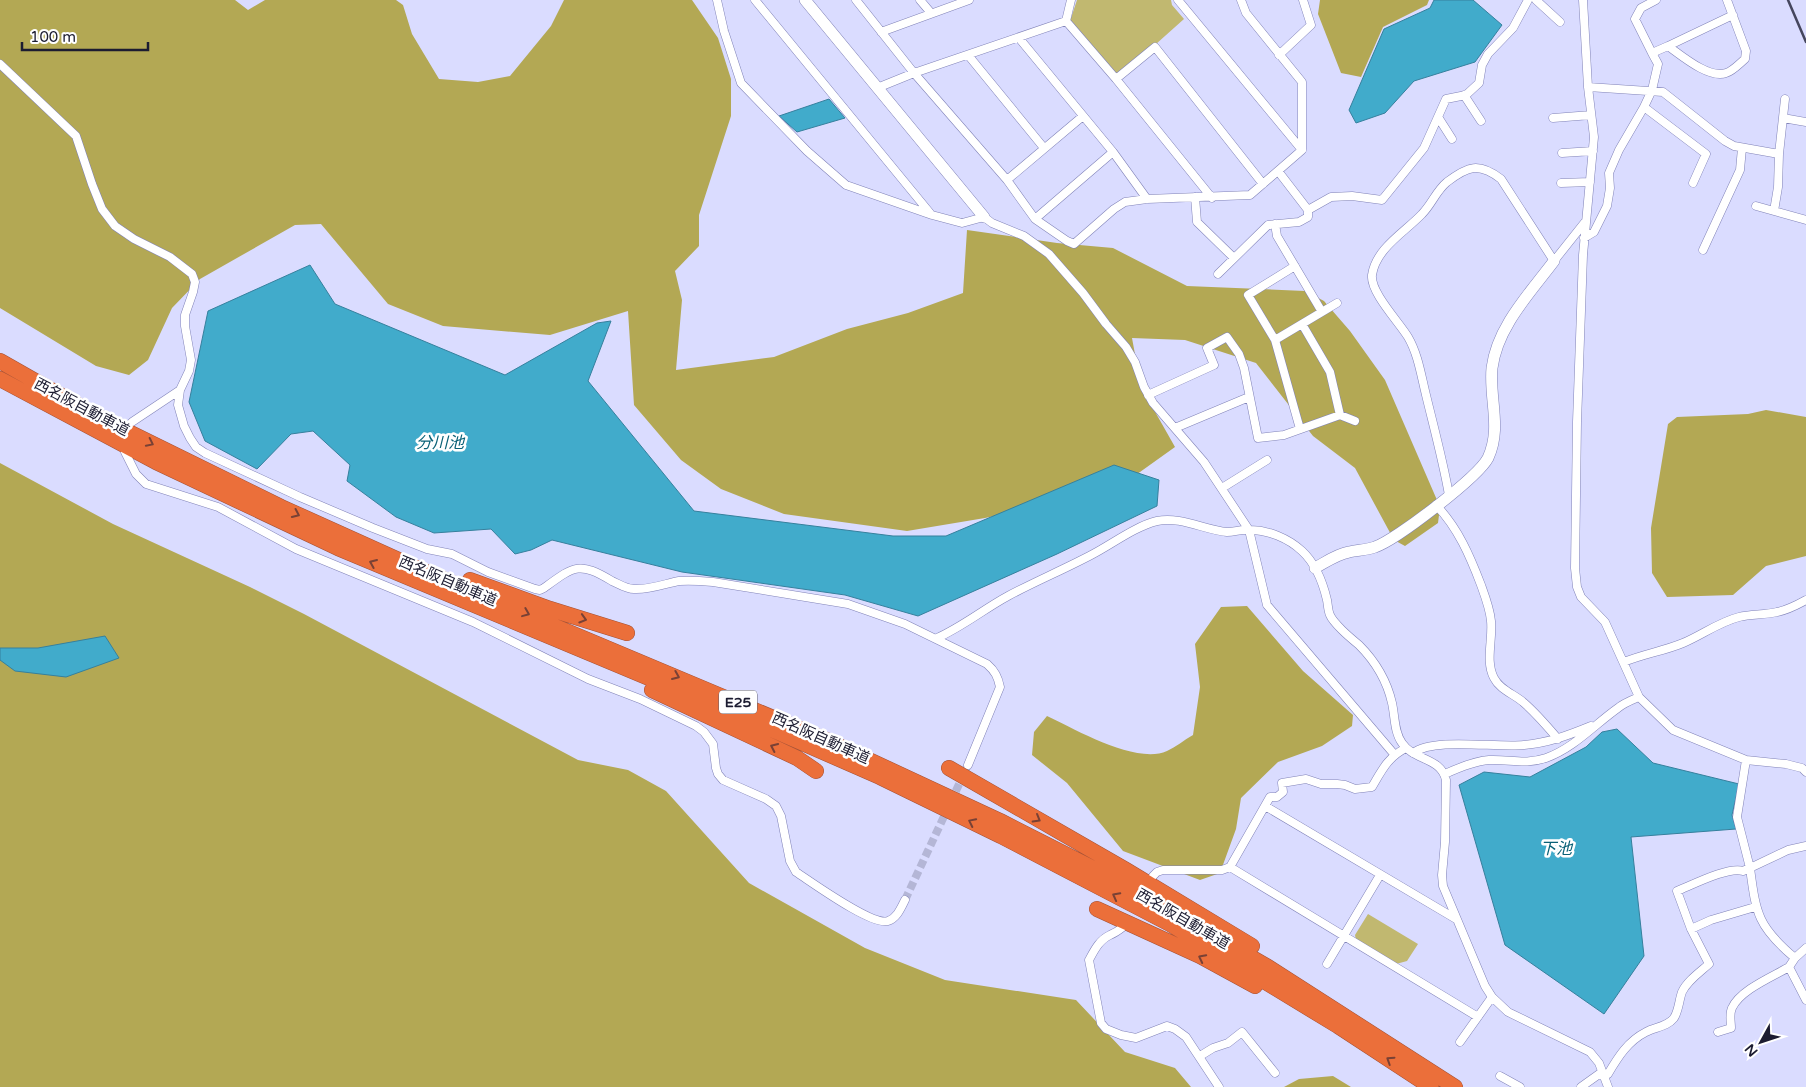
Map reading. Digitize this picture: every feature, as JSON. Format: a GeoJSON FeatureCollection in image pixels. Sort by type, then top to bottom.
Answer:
{"type":"FeatureCollection","features":[{"type":"Feature","properties":{"kind":"highway","name":"西名阪自動車道"},"geometry":{"type":"LineString","coordinates":[[0,361],[36,383],[111,423],[281,507],[421,570],[759,711],[943,793],[1000,821],[1118,881],[1268,967],[1455,1087]]}},
{"type":"Feature","properties":{"kind":"highway","name":"西名阪自動車道"},"geometry":{"type":"LineString","coordinates":[[0,379],[156,462],[338,548],[814,748],[985,828],[1170,924],[1338,1026],[1431,1087]]}},
{"type":"Feature","properties":{"kind":"highway"},"geometry":{"type":"LineString","coordinates":[[421,570],[438,567],[550,609],[627,633]]}},
{"type":"Feature","properties":{"kind":"highway"},"geometry":{"type":"LineString","coordinates":[[519,624],[524,633],[628,678],[797,758],[816,771]]}},
{"type":"Feature","properties":{"kind":"highway"},"geometry":{"type":"LineString","coordinates":[[949,768],[1134,875],[1263,953],[1268,967]]}},
{"type":"Feature","properties":{"kind":"highway"},"geometry":{"type":"LineString","coordinates":[[1097,908],[1200,956],[1329,1027],[1338,1026]]}},
{"type":"Feature","properties":{"kind":"street"},"geometry":{"type":"LineString","coordinates":[[717,0],[724,31],[741,83],[807,151],[846,185],[932,215],[962,223],[984,217]]}},
{"type":"Feature","properties":{"kind":"street"},"geometry":{"type":"LineString","coordinates":[[755,0],[932,215]]}},
{"type":"Feature","properties":{"kind":"street"},"geometry":{"type":"LineString","coordinates":[[805,0],[984,217],[992,224],[1024,236],[1037,244],[1060,264],[1132,355],[1148,396],[1204,462],[1249,530],[1267,605],[1394,754]]}},
{"type":"Feature","properties":{"kind":"street"},"geometry":{"type":"LineString","coordinates":[[856,0],[914,73],[1007,180],[1034,219],[1067,242],[1074,244],[1125,202],[1147,199],[1212,198],[1250,195],[1302,150],[1302,82],[1246,13],[1241,0]]}},
{"type":"Feature","properties":{"kind":"street"},"geometry":{"type":"LineString","coordinates":[[920,0],[931,13]]}},
{"type":"Feature","properties":{"kind":"street"},"geometry":{"type":"LineString","coordinates":[[881,32],[969,0]]}},
{"type":"Feature","properties":{"kind":"street"},"geometry":{"type":"LineString","coordinates":[[1066,21],[1072,0]]}},
{"type":"Feature","properties":{"kind":"street"},"geometry":{"type":"LineString","coordinates":[[1178,0],[1302,150]]}},
{"type":"Feature","properties":{"kind":"street"},"geometry":{"type":"LineString","coordinates":[[1279,55],[1311,26],[1303,0]]}},
{"type":"Feature","properties":{"kind":"street"},"geometry":{"type":"LineString","coordinates":[[1308,210],[1331,197],[1352,196],[1382,200],[1424,148],[1446,99],[1464,95],[1479,83],[1482,66],[1488,54],[1512,28],[1528,0]]}},
{"type":"Feature","properties":{"kind":"street"},"geometry":{"type":"LineString","coordinates":[[1536,0],[1560,22]]}},
{"type":"Feature","properties":{"kind":"street"},"geometry":{"type":"LineString","coordinates":[[1583,0],[1588,87],[1594,137],[1584,238],[1577,422],[1575,568],[1577,587],[1581,597],[1605,622],[1639,696],[1673,730],[1746,760],[1786,764],[1802,768],[1806,772]]}},
{"type":"Feature","properties":{"kind":"street"},"geometry":{"type":"LineString","coordinates":[[1584,238],[1594,232],[1607,206],[1610,188],[1609,173],[1619,150],[1652,90],[1658,64],[1635,19],[1641,8],[1656,0]]}},
{"type":"Feature","properties":{"kind":"street"},"geometry":{"type":"LineString","coordinates":[[1668,46],[1700,68],[1716,75],[1728,73],[1745,59],[1746,51],[1727,0]]}},
{"type":"Feature","properties":{"kind":"street"},"geometry":{"type":"LineString","coordinates":[[1652,53],[1733,15]]}},
{"type":"Feature","properties":{"kind":"street"},"geometry":{"type":"LineString","coordinates":[[877,88],[914,73],[1066,21]]}},
{"type":"Feature","properties":{"kind":"street"},"geometry":{"type":"LineString","coordinates":[[1066,21],[1116,79],[1212,198]]}},
{"type":"Feature","properties":{"kind":"street"},"geometry":{"type":"LineString","coordinates":[[1019,38],[1113,152],[1147,199]]}},
{"type":"Feature","properties":{"kind":"street"},"geometry":{"type":"LineString","coordinates":[[1116,79],[1155,47],[1263,184]]}},
{"type":"Feature","properties":{"kind":"street"},"geometry":{"type":"LineString","coordinates":[[968,55],[1044,148]]}},
{"type":"Feature","properties":{"kind":"street"},"geometry":{"type":"LineString","coordinates":[[0,64],[76,136],[102,209],[115,226],[134,239],[170,257],[192,274],[195,282],[185,326],[191,360],[189,371],[180,390],[178,405],[184,426],[196,447],[205,454],[373,528],[427,549],[452,554],[488,572],[535,589],[540,590],[573,569],[582,568],[593,570],[632,589],[680,581],[714,582],[848,604],[905,624],[987,664],[999,678],[1000,687],[968,765]]}},
{"type":"Feature","properties":{"kind":"street"},"geometry":{"type":"LineString","coordinates":[[1588,87],[1663,92],[1734,146],[1779,154]]}},
{"type":"Feature","properties":{"kind":"street"},"geometry":{"type":"LineString","coordinates":[[1464,95],[1480,121]]}},
{"type":"Feature","properties":{"kind":"street"},"geometry":{"type":"LineString","coordinates":[[1774,210],[1778,187],[1779,154],[1785,99]]}},
{"type":"Feature","properties":{"kind":"street"},"geometry":{"type":"LineString","coordinates":[[1644,107],[1706,154],[1693,183]]}},
{"type":"Feature","properties":{"kind":"street"},"geometry":{"type":"LineString","coordinates":[[1553,118],[1591,115]]}},
{"type":"Feature","properties":{"kind":"street"},"geometry":{"type":"LineString","coordinates":[[1007,180],[1083,116]]}},
{"type":"Feature","properties":{"kind":"street"},"geometry":{"type":"LineString","coordinates":[[1438,116],[1452,139]]}},
{"type":"Feature","properties":{"kind":"street"},"geometry":{"type":"LineString","coordinates":[[1783,118],[1806,122]]}},
{"type":"Feature","properties":{"kind":"street"},"geometry":{"type":"LineString","coordinates":[[1703,250],[1740,170],[1742,148]]}},
{"type":"Feature","properties":{"kind":"street"},"geometry":{"type":"LineString","coordinates":[[1562,153],[1593,151]]}},
{"type":"Feature","properties":{"kind":"street"},"geometry":{"type":"LineString","coordinates":[[1034,219],[1113,152]]}},
{"type":"Feature","properties":{"kind":"street"},"geometry":{"type":"LineString","coordinates":[[1449,495],[1442,458],[1418,363],[1408,337],[1379,297],[1371,277],[1376,260],[1423,213],[1440,188],[1460,172],[1469,168],[1483,168],[1490,170],[1501,179],[1554,261]]}},
{"type":"Feature","properties":{"kind":"street"},"geometry":{"type":"LineString","coordinates":[[1218,274],[1268,225],[1299,222],[1308,217],[1308,210],[1278,171]]}},
{"type":"Feature","properties":{"kind":"street"},"geometry":{"type":"LineString","coordinates":[[1560,183],[1590,182]]}},
{"type":"Feature","properties":{"kind":"street"},"geometry":{"type":"LineString","coordinates":[[1195,197],[1197,222],[1234,258]]}},
{"type":"Feature","properties":{"kind":"street"},"geometry":{"type":"LineString","coordinates":[[1756,206],[1806,220]]}},
{"type":"Feature","properties":{"kind":"street"},"geometry":{"type":"LineString","coordinates":[[1315,568],[1340,554],[1368,550],[1387,542],[1477,472],[1487,459],[1494,443],[1496,426],[1492,368],[1501,336],[1510,320],[1586,220]]}},
{"type":"Feature","properties":{"kind":"street"},"geometry":{"type":"LineString","coordinates":[[1276,224],[1277,236],[1322,312]]}},
{"type":"Feature","properties":{"kind":"street"},"geometry":{"type":"LineString","coordinates":[[1295,266],[1248,295],[1275,340],[1300,429]]}},
{"type":"Feature","properties":{"kind":"street"},"geometry":{"type":"LineString","coordinates":[[1275,340],[1337,303]]}},
{"type":"Feature","properties":{"kind":"street"},"geometry":{"type":"LineString","coordinates":[[1302,324],[1330,372],[1340,415]]}},
{"type":"Feature","properties":{"kind":"street"},"geometry":{"type":"LineString","coordinates":[[1148,396],[1214,365],[1207,348],[1227,337],[1239,354],[1244,368],[1258,438],[1284,435],[1340,415],[1355,421]]}},
{"type":"Feature","properties":{"kind":"street"},"geometry":{"type":"LineString","coordinates":[[132,422],[180,390]]}},
{"type":"Feature","properties":{"kind":"street"},"geometry":{"type":"LineString","coordinates":[[1175,428],[1249,397]]}},
{"type":"Feature","properties":{"kind":"street"},"geometry":{"type":"LineString","coordinates":[[125,452],[136,474],[146,484],[209,503],[296,549],[473,622],[588,679],[640,699],[686,720],[704,732],[713,744],[716,768],[723,780],[766,799],[776,806],[781,816],[790,861],[796,872],[879,922],[893,919],[905,900]]}},
{"type":"Feature","properties":{"kind":"street"},"geometry":{"type":"LineString","coordinates":[[1222,488],[1267,460]]}},
{"type":"Feature","properties":{"kind":"street"},"geometry":{"type":"LineString","coordinates":[[1436,505],[1448,517],[1457,532],[1468,553],[1487,601],[1491,621],[1490,652],[1491,669],[1494,679],[1500,686],[1523,702],[1558,739]]}},
{"type":"Feature","properties":{"kind":"street"},"geometry":{"type":"LineString","coordinates":[[937,638],[955,630],[1008,596],[1068,567],[1146,525],[1158,521],[1170,520],[1219,531],[1249,530],[1268,532],[1291,542],[1308,557],[1315,568],[1323,586],[1330,616],[1365,651],[1381,673],[1392,704],[1397,733],[1410,750],[1436,764],[1445,774],[1445,842],[1442,875],[1445,892],[1485,986],[1492,997],[1508,1012],[1590,1052],[1599,1063],[1608,1087]]}},
{"type":"Feature","properties":{"kind":"street"},"geometry":{"type":"LineString","coordinates":[[1624,662],[1646,653],[1681,644],[1715,626],[1740,617],[1788,609],[1806,600]]}},
{"type":"Feature","properties":{"kind":"street"},"geometry":{"type":"LineString","coordinates":[[1445,774],[1486,760],[1528,763],[1546,758],[1567,748],[1620,706],[1639,696]]}},
{"type":"Feature","properties":{"kind":"street"},"geometry":{"type":"LineString","coordinates":[[1153,876],[1156,872],[1164,870],[1222,870],[1230,867],[1270,797],[1277,797],[1283,792],[1282,783],[1306,779],[1321,784],[1345,785],[1355,790],[1372,787],[1394,754],[1448,743],[1525,745],[1558,739],[1599,723]]}},
{"type":"Feature","properties":{"kind":"street"},"geometry":{"type":"LineString","coordinates":[[1746,760],[1737,817],[1750,868],[1755,907],[1767,931],[1795,958]]}},
{"type":"Feature","properties":{"kind":"street"},"geometry":{"type":"LineString","coordinates":[[1265,806],[1456,919]]}},
{"type":"Feature","properties":{"kind":"street"},"geometry":{"type":"LineString","coordinates":[[1581,1087],[1602,1074],[1608,1074],[1621,1052],[1633,1040],[1647,1031],[1660,1028],[1673,1019],[1686,985],[1709,964],[1692,929],[1678,891],[1710,877],[1738,869],[1742,871],[1788,850],[1806,846]]}},
{"type":"Feature","properties":{"kind":"street"},"geometry":{"type":"LineString","coordinates":[[1230,867],[1344,934],[1478,1017]]}},
{"type":"Feature","properties":{"kind":"street"},"geometry":{"type":"LineString","coordinates":[[1327,964],[1380,875]]}},
{"type":"Feature","properties":{"kind":"street"},"geometry":{"type":"LineString","coordinates":[[1692,929],[1711,920],[1755,907]]}},
{"type":"Feature","properties":{"kind":"street"},"geometry":{"type":"LineString","coordinates":[[1123,927],[1100,942],[1089,960],[1101,1023],[1106,1028],[1121,1035],[1136,1038],[1167,1026],[1175,1029],[1186,1037],[1219,1087]]}},
{"type":"Feature","properties":{"kind":"street"},"geometry":{"type":"LineString","coordinates":[[1718,1032],[1731,1028],[1731,1009],[1736,1002],[1746,993],[1789,967],[1795,958],[1806,948]]}},
{"type":"Feature","properties":{"kind":"street"},"geometry":{"type":"LineString","coordinates":[[1789,967],[1806,1000]]}},
{"type":"Feature","properties":{"kind":"street"},"geometry":{"type":"LineString","coordinates":[[1460,1042],[1492,997]]}},
{"type":"Feature","properties":{"kind":"street"},"geometry":{"type":"LineString","coordinates":[[1200,1056],[1213,1048],[1228,1043],[1242,1032],[1275,1072]]}},
{"type":"Feature","properties":{"kind":"street"},"geometry":{"type":"LineString","coordinates":[[1500,1076],[1520,1087]]}},
{"type":"Feature","properties":{"kind":"shaded area"},"geometry":{"type":"Polygon","coordinates":[[[0,0],[235,0],[248,10],[265,0],[396,0],[403,5],[412,34],[439,79],[478,82],[510,76],[551,26],[564,0],[692,0],[718,38],[731,79],[731,116],[699,215],[699,246],[675,271],[682,300],[676,370],[774,357],[847,329],[908,313],[963,293],[967,230],[1057,243],[1113,248],[1187,286],[1305,291],[1324,301],[1350,331],[1385,380],[1440,507],[1438,523],[1405,546],[1394,540],[1355,468],[1313,436],[1256,363],[1185,340],[1132,338],[1141,387],[1175,447],[1133,477],[1060,502],[985,518],[907,531],[784,514],[721,489],[681,460],[634,405],[628,311],[550,335],[443,326],[388,304],[321,224],[295,225],[200,279],[172,308],[148,360],[129,375],[96,366],[0,308],[0,0]]]}},
{"type":"Feature","properties":{"kind":"shaded area"},"geometry":{"type":"Polygon","coordinates":[[[1077,0],[1171,0],[1172,5],[1184,19],[1118,78],[1070,21],[1077,0]]]}},
{"type":"Feature","properties":{"kind":"shaded area"},"geometry":{"type":"Polygon","coordinates":[[[1320,0],[1429,0],[1427,5],[1383,27],[1361,77],[1341,73],[1318,14],[1320,0]]]}},
{"type":"Feature","properties":{"kind":"shaded area"},"geometry":{"type":"Polygon","coordinates":[[[1766,410],[1806,417],[1806,556],[1766,566],[1733,595],[1667,597],[1652,573],[1651,528],[1668,424],[1677,417],[1748,414],[1766,410]]]}},
{"type":"Feature","properties":{"kind":"shaded area"},"geometry":{"type":"Polygon","coordinates":[[[0,463],[113,524],[304,614],[578,760],[628,770],[666,791],[749,883],[865,948],[945,980],[1076,1000],[1125,1052],[1175,1068],[1191,1087],[0,1087],[0,463]]]}},
{"type":"Feature","properties":{"kind":"shaded area"},"geometry":{"type":"Polygon","coordinates":[[[1247,606],[1303,671],[1353,715],[1352,726],[1322,746],[1278,762],[1241,798],[1236,829],[1220,873],[1200,880],[1123,851],[1067,783],[1032,755],[1034,732],[1047,716],[1123,750],[1154,754],[1174,748],[1193,735],[1200,687],[1195,644],[1221,607],[1247,606]]]}},
{"type":"Feature","properties":{"kind":"shaded area"},"geometry":{"type":"Polygon","coordinates":[[[1368,914],[1418,944],[1407,961],[1396,964],[1356,940],[1355,935],[1368,914]]]}},
{"type":"Feature","properties":{"kind":"shaded area"},"geometry":{"type":"Polygon","coordinates":[[[1333,1076],[1351,1087],[1284,1087],[1299,1079],[1333,1076]]]}},
{"type":"Feature","properties":{"kind":"water"},"geometry":{"type":"Polygon","coordinates":[[[1434,0],[1473,0],[1502,25],[1475,62],[1414,81],[1385,113],[1356,123],[1349,110],[1384,29],[1430,8],[1434,0]]]}},
{"type":"Feature","properties":{"kind":"water"},"geometry":{"type":"Polygon","coordinates":[[[829,99],[845,118],[797,132],[779,116],[829,99]]]}},
{"type":"Feature","properties":{"kind":"water","name":"分川池"},"geometry":{"type":"Polygon","coordinates":[[[310,265],[335,304],[505,375],[597,323],[611,321],[588,381],[694,511],[893,536],[946,536],[1114,465],[1159,480],[1157,506],[1057,554],[918,616],[845,595],[682,572],[552,540],[531,550],[515,554],[491,529],[434,533],[396,517],[347,481],[350,465],[313,431],[291,434],[257,469],[205,441],[189,402],[208,311],[310,265]]]}},
{"type":"Feature","properties":{"kind":"water"},"geometry":{"type":"Polygon","coordinates":[[[105,636],[119,658],[66,677],[15,671],[0,660],[0,648],[38,648],[105,636]]]}},
{"type":"Feature","properties":{"kind":"water","name":"下池"},"geometry":{"type":"Polygon","coordinates":[[[1617,729],[1653,763],[1739,784],[1732,815],[1736,829],[1631,837],[1644,956],[1604,1014],[1505,945],[1459,785],[1484,772],[1530,777],[1586,747],[1602,732],[1617,729]]]}},
{"type":"Feature","properties":{"kind":"tunnel"},"geometry":{"type":"LineString","coordinates":[[905,900],[968,765]]}},
{"type":"Feature","properties":{"kind":"railway"},"geometry":{"type":"LineString","coordinates":[[1788,0],[1806,42]]}}]}
